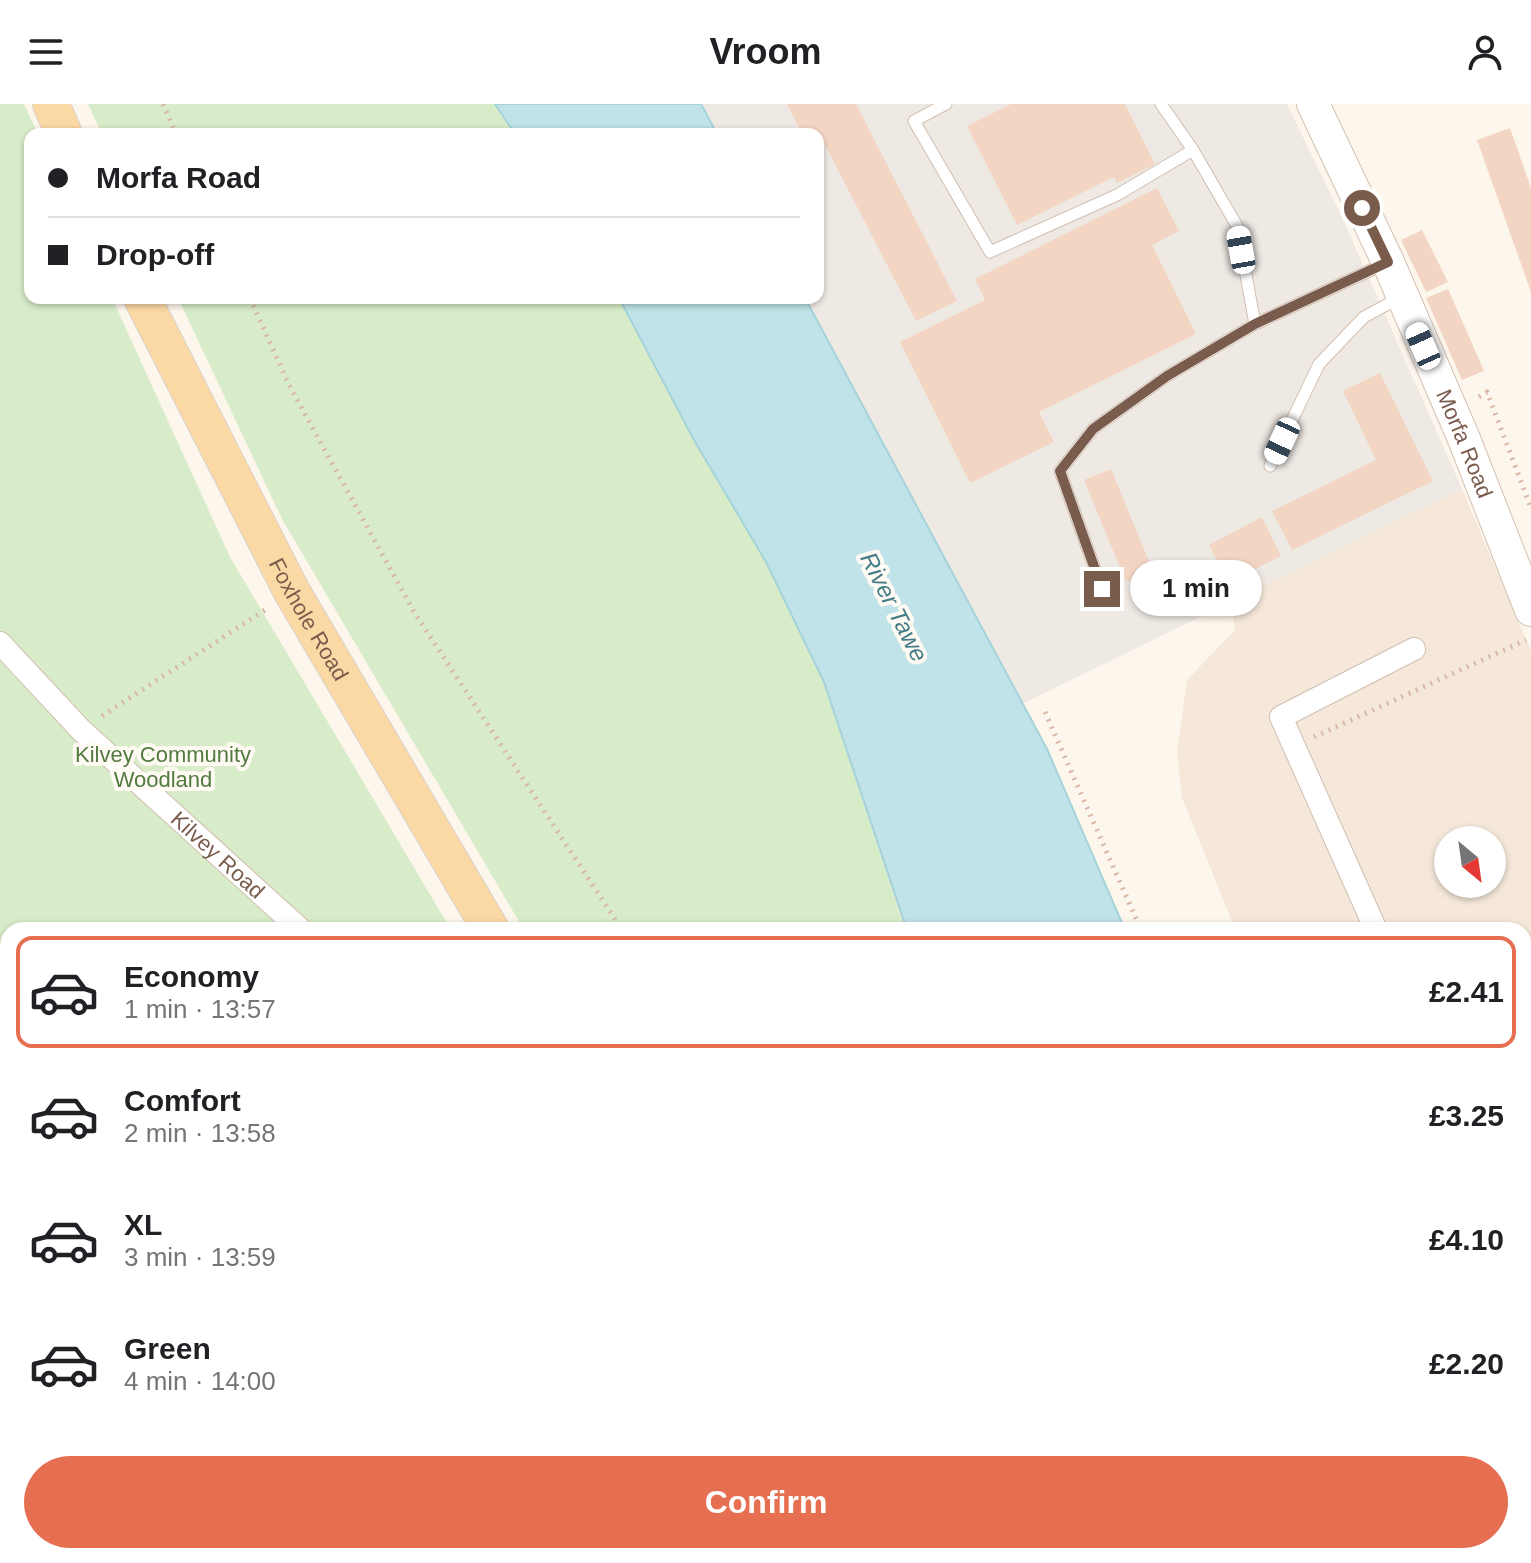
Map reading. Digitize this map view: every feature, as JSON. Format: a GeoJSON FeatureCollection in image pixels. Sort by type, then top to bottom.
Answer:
{"type":"FeatureCollection","features":[{"type":"Feature","properties":{"kind":"main road"},"geometry":{"type":"LineString","coordinates":[[51,104],[61,128]]}},
{"type":"Feature","properties":{"kind":"main road","name":"Foxhole Road"},"geometry":{"type":"LineString","coordinates":[[145,304],[292,592],[486,922]]}},
{"type":"Feature","properties":{"kind":"street","name":"Morfa Road"},"geometry":{"type":"LineString","coordinates":[[1313,104],[1388,262],[1464,439],[1531,610]]}},
{"type":"Feature","properties":{"kind":"street","name":"Kilvey Road"},"geometry":{"type":"LineString","coordinates":[[0,643],[81,730],[292,922]]}},
{"type":"Feature","properties":{"kind":"street"},"geometry":{"type":"LineString","coordinates":[[1372,922],[1281,717],[1414,649]]}},
{"type":"Feature","properties":{"kind":"lane"},"geometry":{"type":"LineString","coordinates":[[946,104],[914,121],[990,252],[1117,195],[1193,150]]}},
{"type":"Feature","properties":{"kind":"lane"},"geometry":{"type":"LineString","coordinates":[[1161,104],[1193,150],[1237,226],[1255,324]]}},
{"type":"Feature","properties":{"kind":"lane"},"geometry":{"type":"LineString","coordinates":[[1102,589],[1060,471],[1093,429],[1167,376],[1255,324],[1388,262]]}},
{"type":"Feature","properties":{"kind":"lane"},"geometry":{"type":"LineString","coordinates":[[1270,466],[1319,364],[1364,317],[1402,297]]}},
{"type":"Feature","properties":{"kind":"path"},"geometry":{"type":"LineString","coordinates":[[163,104],[173,128]]}},
{"type":"Feature","properties":{"kind":"path"},"geometry":{"type":"LineString","coordinates":[[253,304],[289,385],[414,612],[617,922]]}},
{"type":"Feature","properties":{"kind":"path"},"geometry":{"type":"LineString","coordinates":[[81,730],[292,592]]}},
{"type":"Feature","properties":{"kind":"path"},"geometry":{"type":"LineString","coordinates":[[1294,747],[1531,638]]}},
{"type":"Feature","properties":{"kind":"path"},"geometry":{"type":"LineString","coordinates":[[1045,712],[1137,922]]}},
{"type":"Feature","properties":{"kind":"shaded area"},"geometry":{"type":"Polygon","coordinates":[[[701,104],[1287,104],[1345,224],[1462,489],[1022,704],[808,304],[824,304],[824,128],[714,128],[701,104]]]}},
{"type":"Feature","properties":{"kind":"shaded area"},"geometry":{"type":"Polygon","coordinates":[[[1462,489],[1531,651],[1531,922],[1232,922],[1182,798],[1177,753],[1187,680],[1235,630],[1230,600],[1462,489]]]}},
{"type":"Feature","properties":{"kind":"green space","name":"Kilvey Community Woodland"},"geometry":{"type":"Polygon","coordinates":[[[0,104],[24,104],[35,128],[24,128],[24,304],[115,304],[230,557],[446,922],[0,922],[0,104]]]}},
{"type":"Feature","properties":{"kind":"green space"},"geometry":{"type":"Polygon","coordinates":[[[88,104],[495,104],[511,128],[99,128],[88,104]]]}},
{"type":"Feature","properties":{"kind":"green space"},"geometry":{"type":"Polygon","coordinates":[[[181,304],[622,304],[694,440],[766,562],[824,682],[904,922],[519,922],[282,519],[181,304]]]}},
{"type":"Feature","properties":{"kind":"water"},"geometry":{"type":"Polygon","coordinates":[[[495,104],[701,104],[714,128],[511,128],[495,104]]]}},
{"type":"Feature","properties":{"kind":"water","name":"River Tawe"},"geometry":{"type":"Polygon","coordinates":[[[622,304],[808,304],[1047,749],[1122,922],[904,922],[824,682],[766,562],[694,440],[622,304]]]}},
{"type":"Feature","properties":{"kind":"building"},"geometry":{"type":"Polygon","coordinates":[[[787,104],[856,104],[957,301],[916,321],[824,143],[824,128],[799,128],[787,104]]]}},
{"type":"Feature","properties":{"kind":"building"},"geometry":{"type":"Polygon","coordinates":[[[1011,104],[1125,104],[1155,164],[1117,183],[1114,177],[1017,225],[967,126],[1011,104]]]}},
{"type":"Feature","properties":{"kind":"building"},"geometry":{"type":"Polygon","coordinates":[[[1510,128],[1531,188],[1531,292],[1477,140],[1510,128]]]}},
{"type":"Feature","properties":{"kind":"building"},"geometry":{"type":"Polygon","coordinates":[[[1157,188],[1179,231],[1152,245],[1196,334],[1039,412],[1054,442],[970,483],[900,342],[985,300],[975,279],[1157,188]]]}},
{"type":"Feature","properties":{"kind":"building"},"geometry":{"type":"Polygon","coordinates":[[[1422,230],[1448,282],[1426,292],[1401,240],[1422,230]]]}},
{"type":"Feature","properties":{"kind":"building"},"geometry":{"type":"Polygon","coordinates":[[[1448,289],[1484,371],[1462,380],[1426,298],[1448,289]]]}},
{"type":"Feature","properties":{"kind":"building"},"geometry":{"type":"Polygon","coordinates":[[[1380,373],[1433,481],[1292,550],[1272,511],[1376,460],[1343,391],[1380,373]]]}},
{"type":"Feature","properties":{"kind":"building"},"geometry":{"type":"Polygon","coordinates":[[[1111,469],[1153,571],[1126,582],[1084,480],[1111,469]]]}},
{"type":"Feature","properties":{"kind":"building"},"geometry":{"type":"Polygon","coordinates":[[[1262,517],[1281,556],[1228,583],[1209,545],[1262,517]]]}},
{"type":"Feature","properties":{"kind":"route"},"geometry":{"type":"LineString","coordinates":[[1102,589],[1060,471],[1093,429],[1167,376],[1255,324],[1388,262],[1362,208]]}}]}
